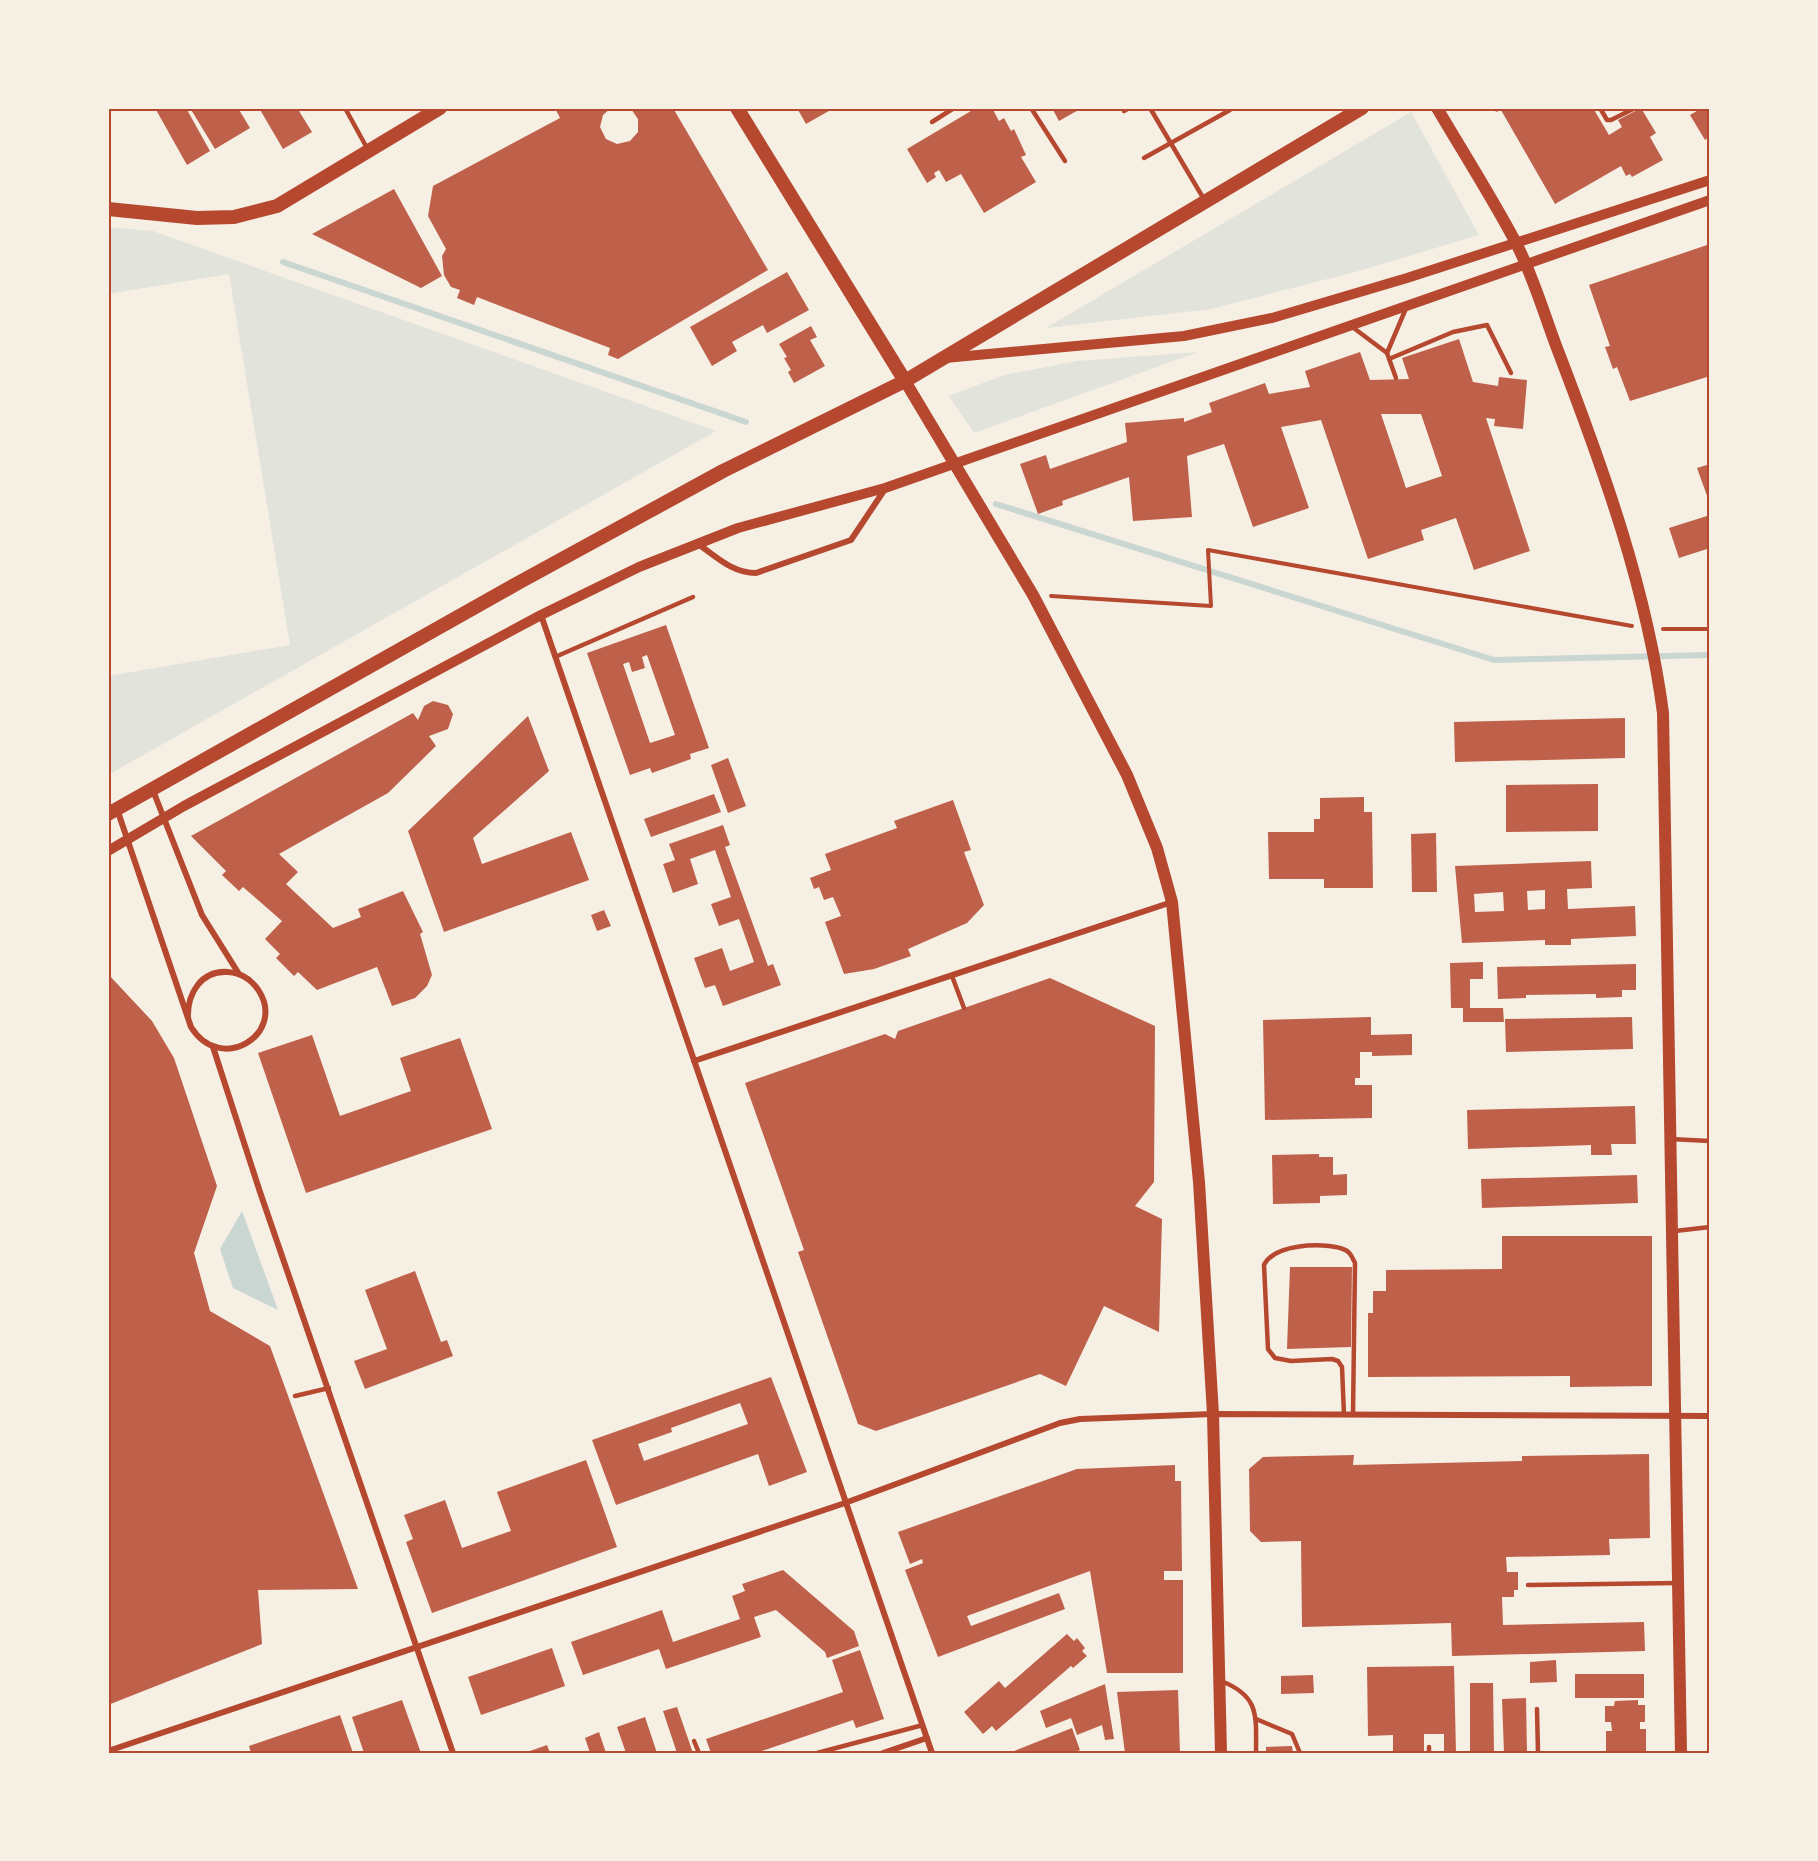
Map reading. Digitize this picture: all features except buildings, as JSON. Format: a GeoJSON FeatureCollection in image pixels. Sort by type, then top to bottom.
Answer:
{"type":"FeatureCollection","features":[{"type":"Feature","properties":{"kind":"main road"},"geometry":{"type":"LineString","coordinates":[[108,209],[197,218],[234,217],[277,206],[440,108]]}},
{"type":"Feature","properties":{"kind":"main road"},"geometry":{"type":"LineString","coordinates":[[737,108],[1033,595],[1127,775],[1157,848],[1172,902],[1199,1182],[1213,1414],[1221,1753]]}},
{"type":"Feature","properties":{"kind":"main road"},"geometry":{"type":"LineString","coordinates":[[112,812],[723,471],[904,381],[945,358],[1362,108]]}},
{"type":"Feature","properties":{"kind":"main road"},"geometry":{"type":"LineString","coordinates":[[1437,108],[1516,243],[1525,265],[1588,430],[1626,546],[1650,634],[1659,684],[1663,713],[1681,1753]]}},
{"type":"Feature","properties":{"kind":"street"},"geometry":{"type":"LineString","coordinates":[[945,358],[1184,336],[1261,321],[1706,183]]}},
{"type":"Feature","properties":{"kind":"street"},"geometry":{"type":"LineString","coordinates":[[108,851],[164,817],[541,615],[639,567],[738,528],[885,488],[1710,200]]}},
{"type":"Feature","properties":{"kind":"street"},"geometry":{"type":"LineString","coordinates":[[698,544],[735,570],[742,573],[756,573],[851,540],[885,488]]}},
{"type":"Feature","properties":{"kind":"street"},"geometry":{"type":"LineString","coordinates":[[541,615],[932,1753]]}},
{"type":"Feature","properties":{"kind":"street"},"geometry":{"type":"LineString","coordinates":[[112,812],[127,840],[196,1036],[213,1047],[233,1049],[243,1046],[251,1040],[262,1024],[265,1014],[261,994],[256,986],[239,974],[202,915],[152,788]]}},
{"type":"Feature","properties":{"kind":"street"},"geometry":{"type":"LineString","coordinates":[[694,1061],[1172,902]]}},
{"type":"Feature","properties":{"kind":"street"},"geometry":{"type":"LineString","coordinates":[[188,1018],[189,998],[201,981],[219,972],[239,974]]}},
{"type":"Feature","properties":{"kind":"street"},"geometry":{"type":"LineString","coordinates":[[213,1047],[453,1753]]}},
{"type":"Feature","properties":{"kind":"street"},"geometry":{"type":"LineString","coordinates":[[108,1751],[845,1503],[1060,1423],[1080,1419],[1213,1414],[1710,1416]]}},
{"type":"Feature","properties":{"kind":"street"},"geometry":{"type":"LineString","coordinates":[[883,1753],[927,1738]]}},
{"type":"Feature","properties":{"kind":"street"},"geometry":{"type":"LineString","coordinates":[[121,1753],[127,1745]]}},
{"type":"Feature","properties":{"kind":"lane"},"geometry":{"type":"LineString","coordinates":[[345,108],[369,151]]}},
{"type":"Feature","properties":{"kind":"lane"},"geometry":{"type":"LineString","coordinates":[[932,122],[954,108]]}},
{"type":"Feature","properties":{"kind":"lane"},"geometry":{"type":"LineString","coordinates":[[1032,108],[1065,161]]}},
{"type":"Feature","properties":{"kind":"lane"},"geometry":{"type":"LineString","coordinates":[[1150,108],[1206,203]]}},
{"type":"Feature","properties":{"kind":"lane"},"geometry":{"type":"LineString","coordinates":[[1600,108],[1607,120],[1635,108]]}},
{"type":"Feature","properties":{"kind":"lane"},"geometry":{"type":"LineString","coordinates":[[1144,158],[1171,145],[1230,110]]}},
{"type":"Feature","properties":{"kind":"lane"},"geometry":{"type":"LineString","coordinates":[[1387,353],[1408,306]]}},
{"type":"Feature","properties":{"kind":"lane"},"geometry":{"type":"LineString","coordinates":[[1351,326],[1387,353],[1396,378]]}},
{"type":"Feature","properties":{"kind":"lane"},"geometry":{"type":"LineString","coordinates":[[1389,359],[1453,332],[1487,326],[1511,373]]}},
{"type":"Feature","properties":{"kind":"lane"},"geometry":{"type":"LineString","coordinates":[[555,657],[693,597]]}},
{"type":"Feature","properties":{"kind":"lane"},"geometry":{"type":"LineString","coordinates":[[952,976],[964,1008]]}},
{"type":"Feature","properties":{"kind":"lane"},"geometry":{"type":"LineString","coordinates":[[1670,1139],[1710,1141]]}},
{"type":"Feature","properties":{"kind":"lane"},"geometry":{"type":"LineString","coordinates":[[1672,1232],[1710,1227]]}},
{"type":"Feature","properties":{"kind":"lane"},"geometry":{"type":"LineString","coordinates":[[1344,1415],[1342,1367],[1338,1361],[1332,1359],[1291,1361],[1275,1358],[1268,1349],[1264,1265],[1269,1256],[1282,1250],[1324,1247],[1343,1249],[1351,1254],[1355,1263],[1353,1415]]}},
{"type":"Feature","properties":{"kind":"lane"},"geometry":{"type":"LineString","coordinates":[[295,1396],[329,1388]]}},
{"type":"Feature","properties":{"kind":"lane"},"geometry":{"type":"LineString","coordinates":[[1528,1585],[1678,1583]]}},
{"type":"Feature","properties":{"kind":"lane"},"geometry":{"type":"LineString","coordinates":[[1220,1681],[1237,1687],[1249,1698],[1256,1719],[1256,1753]]}},
{"type":"Feature","properties":{"kind":"lane"},"geometry":{"type":"LineString","coordinates":[[1537,1708],[1539,1753]]}},
{"type":"Feature","properties":{"kind":"lane"},"geometry":{"type":"LineString","coordinates":[[1256,1719],[1292,1734],[1300,1753]]}},
{"type":"Feature","properties":{"kind":"lane"},"geometry":{"type":"LineString","coordinates":[[818,1753],[923,1725]]}},
{"type":"Feature","properties":{"kind":"lane"},"geometry":{"type":"LineString","coordinates":[[694,1741],[699,1753]]}},
{"type":"Feature","properties":{"kind":"lane"},"geometry":{"type":"LineString","coordinates":[[1429,1747],[1429,1753]]}},
{"type":"Feature","properties":{"kind":"path"},"geometry":{"type":"LineString","coordinates":[[1033,595],[1211,606],[1208,550],[1650,634],[1710,629]]}},
{"type":"Feature","properties":{"kind":"shaded area"},"geometry":{"type":"Polygon","coordinates":[[[1411,112],[1479,235],[1359,271],[1211,309],[1046,328],[1411,112]]]}},
{"type":"Feature","properties":{"kind":"shaded area"},"geometry":{"type":"Polygon","coordinates":[[[108,227],[153,231],[716,431],[108,775],[108,676],[290,645],[229,274],[108,294],[108,227]]]}},
{"type":"Feature","properties":{"kind":"shaded area"},"geometry":{"type":"Polygon","coordinates":[[[1198,352],[974,433],[949,396],[1004,375],[1077,361],[1198,352]]]}},
{"type":"Feature","properties":{"kind":"shaded area"},"geometry":{"type":"Polygon","coordinates":[[[242,1211],[278,1310],[233,1288],[220,1249],[242,1211]]]}},
{"type":"Feature","properties":{"kind":"waterway"},"geometry":{"type":"LineString","coordinates":[[283,262],[746,422]]}},
{"type":"Feature","properties":{"kind":"waterway"},"geometry":{"type":"LineString","coordinates":[[996,504],[1494,660],[1710,655]]}}]}
